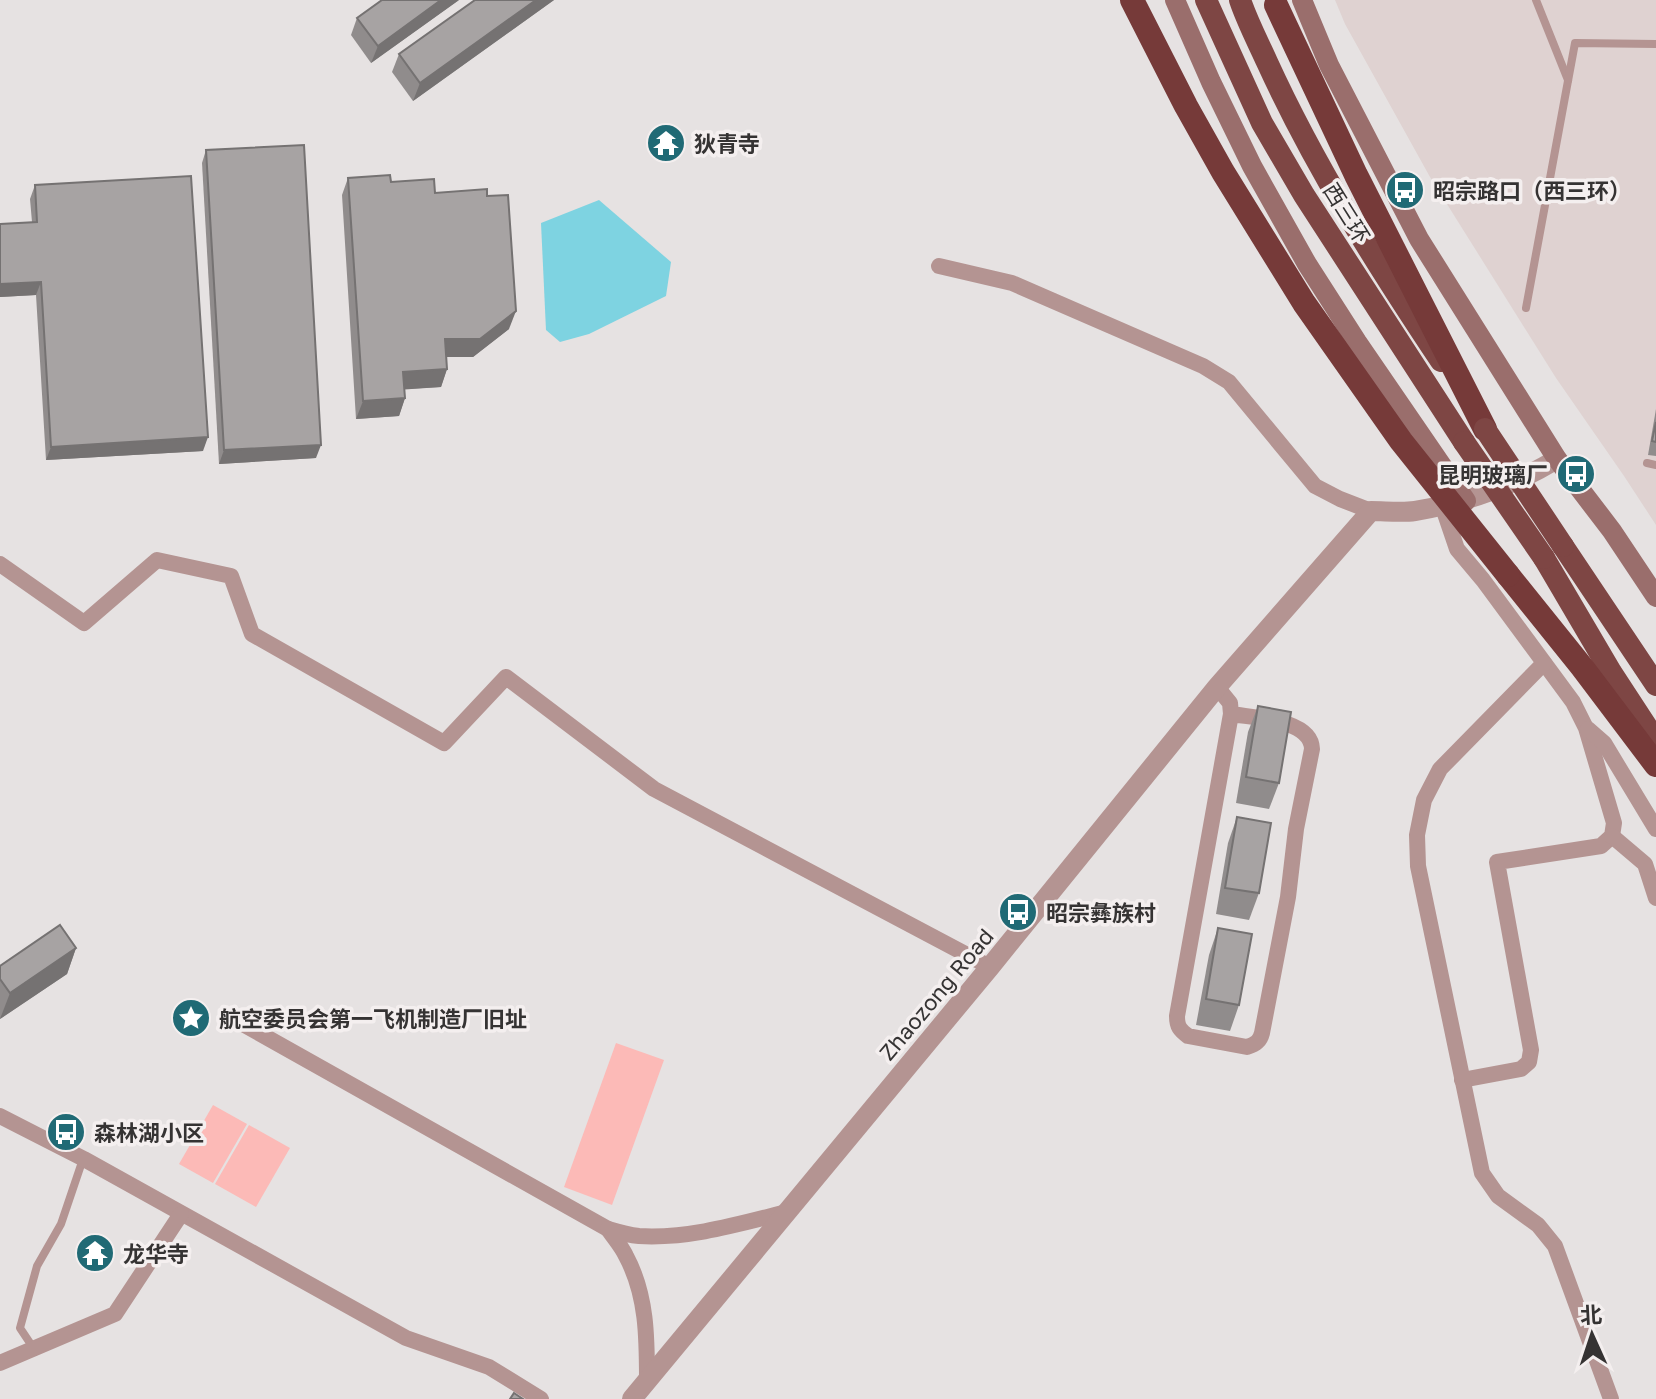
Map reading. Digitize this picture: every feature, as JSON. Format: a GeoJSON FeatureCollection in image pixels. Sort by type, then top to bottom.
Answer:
{"type":"FeatureCollection","features":[{"type":"Feature","properties":{"kind":"highway"},"geometry":{"type":"LineString","coordinates":[[1132,0],[1208,146],[1304,303],[1401,441],[1582,667],[1656,765]]}},
{"type":"Feature","properties":{"kind":"highway"},"geometry":{"type":"LineString","coordinates":[[1140,0],[1159,54]]}},
{"type":"Feature","properties":{"kind":"highway","name":"西三环"},"geometry":{"type":"LineString","coordinates":[[1206,0],[1269,135],[1304,195],[1464,442],[1544,558],[1656,741]]}},
{"type":"Feature","properties":{"kind":"highway","name":"西三环"},"geometry":{"type":"LineString","coordinates":[[1240,0],[1289,109],[1329,183],[1485,429],[1656,685]]}},
{"type":"Feature","properties":{"kind":"highway"},"geometry":{"type":"LineString","coordinates":[[1275,2],[1356,175],[1485,429]]}},
{"type":"Feature","properties":{"kind":"main road"},"geometry":{"type":"LineString","coordinates":[[1175,0],[1252,166],[1307,264],[1466,501]]}},
{"type":"Feature","properties":{"kind":"main road"},"geometry":{"type":"LineString","coordinates":[[1302,0],[1329,65],[1419,239],[1557,459],[1612,531],[1656,597]]}},
{"type":"Feature","properties":{"kind":"street"},"geometry":{"type":"LineString","coordinates":[[939,266],[1012,283],[1203,366],[1229,382],[1315,486],[1371,511],[1412,511],[1466,501],[1557,459]]}},
{"type":"Feature","properties":{"kind":"street"},"geometry":{"type":"LineString","coordinates":[[1442,505],[1457,549],[1573,702],[1586,728],[1614,823],[1612,836],[1601,846],[1497,862],[1531,1050],[1529,1062],[1521,1069],[1462,1080]]}},
{"type":"Feature","properties":{"kind":"street","name":"Zhaozong Road"},"geometry":{"type":"LineString","coordinates":[[632,1399],[1217,687],[1371,511]]}},
{"type":"Feature","properties":{"kind":"street"},"geometry":{"type":"LineString","coordinates":[[0,564],[84,623],[157,560],[231,576],[252,634],[444,743],[506,677],[654,789],[990,967]]}},
{"type":"Feature","properties":{"kind":"street"},"geometry":{"type":"LineString","coordinates":[[1544,663],[1440,769],[1424,800],[1417,835],[1418,866],[1482,1173],[1498,1196],[1538,1225],[1555,1246],[1611,1399]]}},
{"type":"Feature","properties":{"kind":"street"},"geometry":{"type":"LineString","coordinates":[[1217,687],[1230,703],[1231,714],[1177,1024],[1188,1036],[1247,1047],[1255,1045],[1262,1033],[1288,897],[1296,829],[1312,743],[1303,730],[1288,724],[1231,714]]}},
{"type":"Feature","properties":{"kind":"street"},"geometry":{"type":"LineString","coordinates":[[1586,728],[1604,743],[1656,829]]}},
{"type":"Feature","properties":{"kind":"street"},"geometry":{"type":"LineString","coordinates":[[1612,836],[1645,864],[1656,898]]}},
{"type":"Feature","properties":{"kind":"street"},"geometry":{"type":"LineString","coordinates":[[234,1019],[608,1229],[636,1236],[665,1236],[720,1229],[787,1212]]}},
{"type":"Feature","properties":{"kind":"street"},"geometry":{"type":"LineString","coordinates":[[0,1116],[84,1159],[406,1338],[489,1367],[541,1399]]}},
{"type":"Feature","properties":{"kind":"street"},"geometry":{"type":"LineString","coordinates":[[0,1363],[115,1314],[181,1214]]}},
{"type":"Feature","properties":{"kind":"street"},"geometry":{"type":"LineString","coordinates":[[608,1229],[625,1254],[643,1305],[647,1381]]}},
{"type":"Feature","properties":{"kind":"lane"},"geometry":{"type":"LineString","coordinates":[[1536,0],[1568,81]]}},
{"type":"Feature","properties":{"kind":"lane"},"geometry":{"type":"LineString","coordinates":[[1526,308],[1575,43],[1656,44]]}},
{"type":"Feature","properties":{"kind":"lane"},"geometry":{"type":"LineString","coordinates":[[34,1349],[20,1328],[37,1266],[61,1224],[84,1159]]}},
{"type":"Feature","properties":{"kind":"shaded area"},"geometry":{"type":"Polygon","coordinates":[[[1335,0],[1656,0],[1656,525],[1556,378],[1430,177],[1345,24],[1335,0]]]}},
{"type":"Feature","properties":{"kind":"shaded area"},"geometry":{"type":"Polygon","coordinates":[[[616,1043],[664,1060],[612,1205],[564,1187],[616,1043]]]}},
{"type":"Feature","properties":{"kind":"shaded area"},"geometry":{"type":"Polygon","coordinates":[[[213,1105],[247,1124],[213,1183],[179,1164],[213,1105]]]}},
{"type":"Feature","properties":{"kind":"shaded area"},"geometry":{"type":"Polygon","coordinates":[[[249,1125],[290,1148],[256,1207],[215,1184],[249,1125]]]}},
{"type":"Feature","properties":{"kind":"water"},"geometry":{"type":"Polygon","coordinates":[[[599,200],[671,262],[666,296],[589,334],[560,342],[546,330],[541,223],[599,200]]]}},
{"type":"Feature","properties":{"kind":"building"},"geometry":{"type":"Polygon","coordinates":[[[382,0],[441,0],[378,46],[357,18],[382,0]]]}},
{"type":"Feature","properties":{"kind":"building"},"geometry":{"type":"Polygon","coordinates":[[[475,0],[536,0],[420,83],[399,54],[475,0]]]}},
{"type":"Feature","properties":{"kind":"building"},"geometry":{"type":"Polygon","coordinates":[[[304,145],[321,445],[224,450],[206,150],[304,145]]]}},
{"type":"Feature","properties":{"kind":"building"},"geometry":{"type":"Polygon","coordinates":[[[390,175],[391,182],[434,179],[435,193],[487,189],[487,196],[508,195],[516,311],[480,339],[445,339],[447,369],[403,372],[405,398],[363,401],[348,178],[390,175]]]}},
{"type":"Feature","properties":{"kind":"building"},"geometry":{"type":"Polygon","coordinates":[[[191,176],[208,437],[51,447],[41,282],[0,284],[0,224],[37,222],[35,185],[191,176]]]}},
{"type":"Feature","properties":{"kind":"building"},"geometry":{"type":"Polygon","coordinates":[[[1258,706],[1291,712],[1279,783],[1246,777],[1258,706]]]}},
{"type":"Feature","properties":{"kind":"building"},"geometry":{"type":"Polygon","coordinates":[[[1237,817],[1271,823],[1259,893],[1225,888],[1237,817]]]}},
{"type":"Feature","properties":{"kind":"building"},"geometry":{"type":"Polygon","coordinates":[[[60,925],[76,948],[10,993],[0,979],[0,966],[60,925]]]}},
{"type":"Feature","properties":{"kind":"building"},"geometry":{"type":"Polygon","coordinates":[[[1218,928],[1252,934],[1239,1005],[1206,999],[1218,928]]]}},
{"type":"Feature","properties":{"kind":"place","name":"狄青寺"},"geometry":{"type":"Point","coordinates":[666,143]}},
{"type":"Feature","properties":{"kind":"place","name":"昭宗路口（西三环）"},"geometry":{"type":"Point","coordinates":[1405,190]}},
{"type":"Feature","properties":{"kind":"place","name":"昆明玻璃厂"},"geometry":{"type":"Point","coordinates":[1576,474]}},
{"type":"Feature","properties":{"kind":"place","name":"昭宗彝族村"},"geometry":{"type":"Point","coordinates":[1018,912]}},
{"type":"Feature","properties":{"kind":"place","name":"航空委员会第一飞机制造厂旧址"},"geometry":{"type":"Point","coordinates":[191,1018]}},
{"type":"Feature","properties":{"kind":"place","name":"森林湖小区"},"geometry":{"type":"Point","coordinates":[66,1132]}},
{"type":"Feature","properties":{"kind":"place","name":"龙华寺"},"geometry":{"type":"Point","coordinates":[95,1253]}}]}
